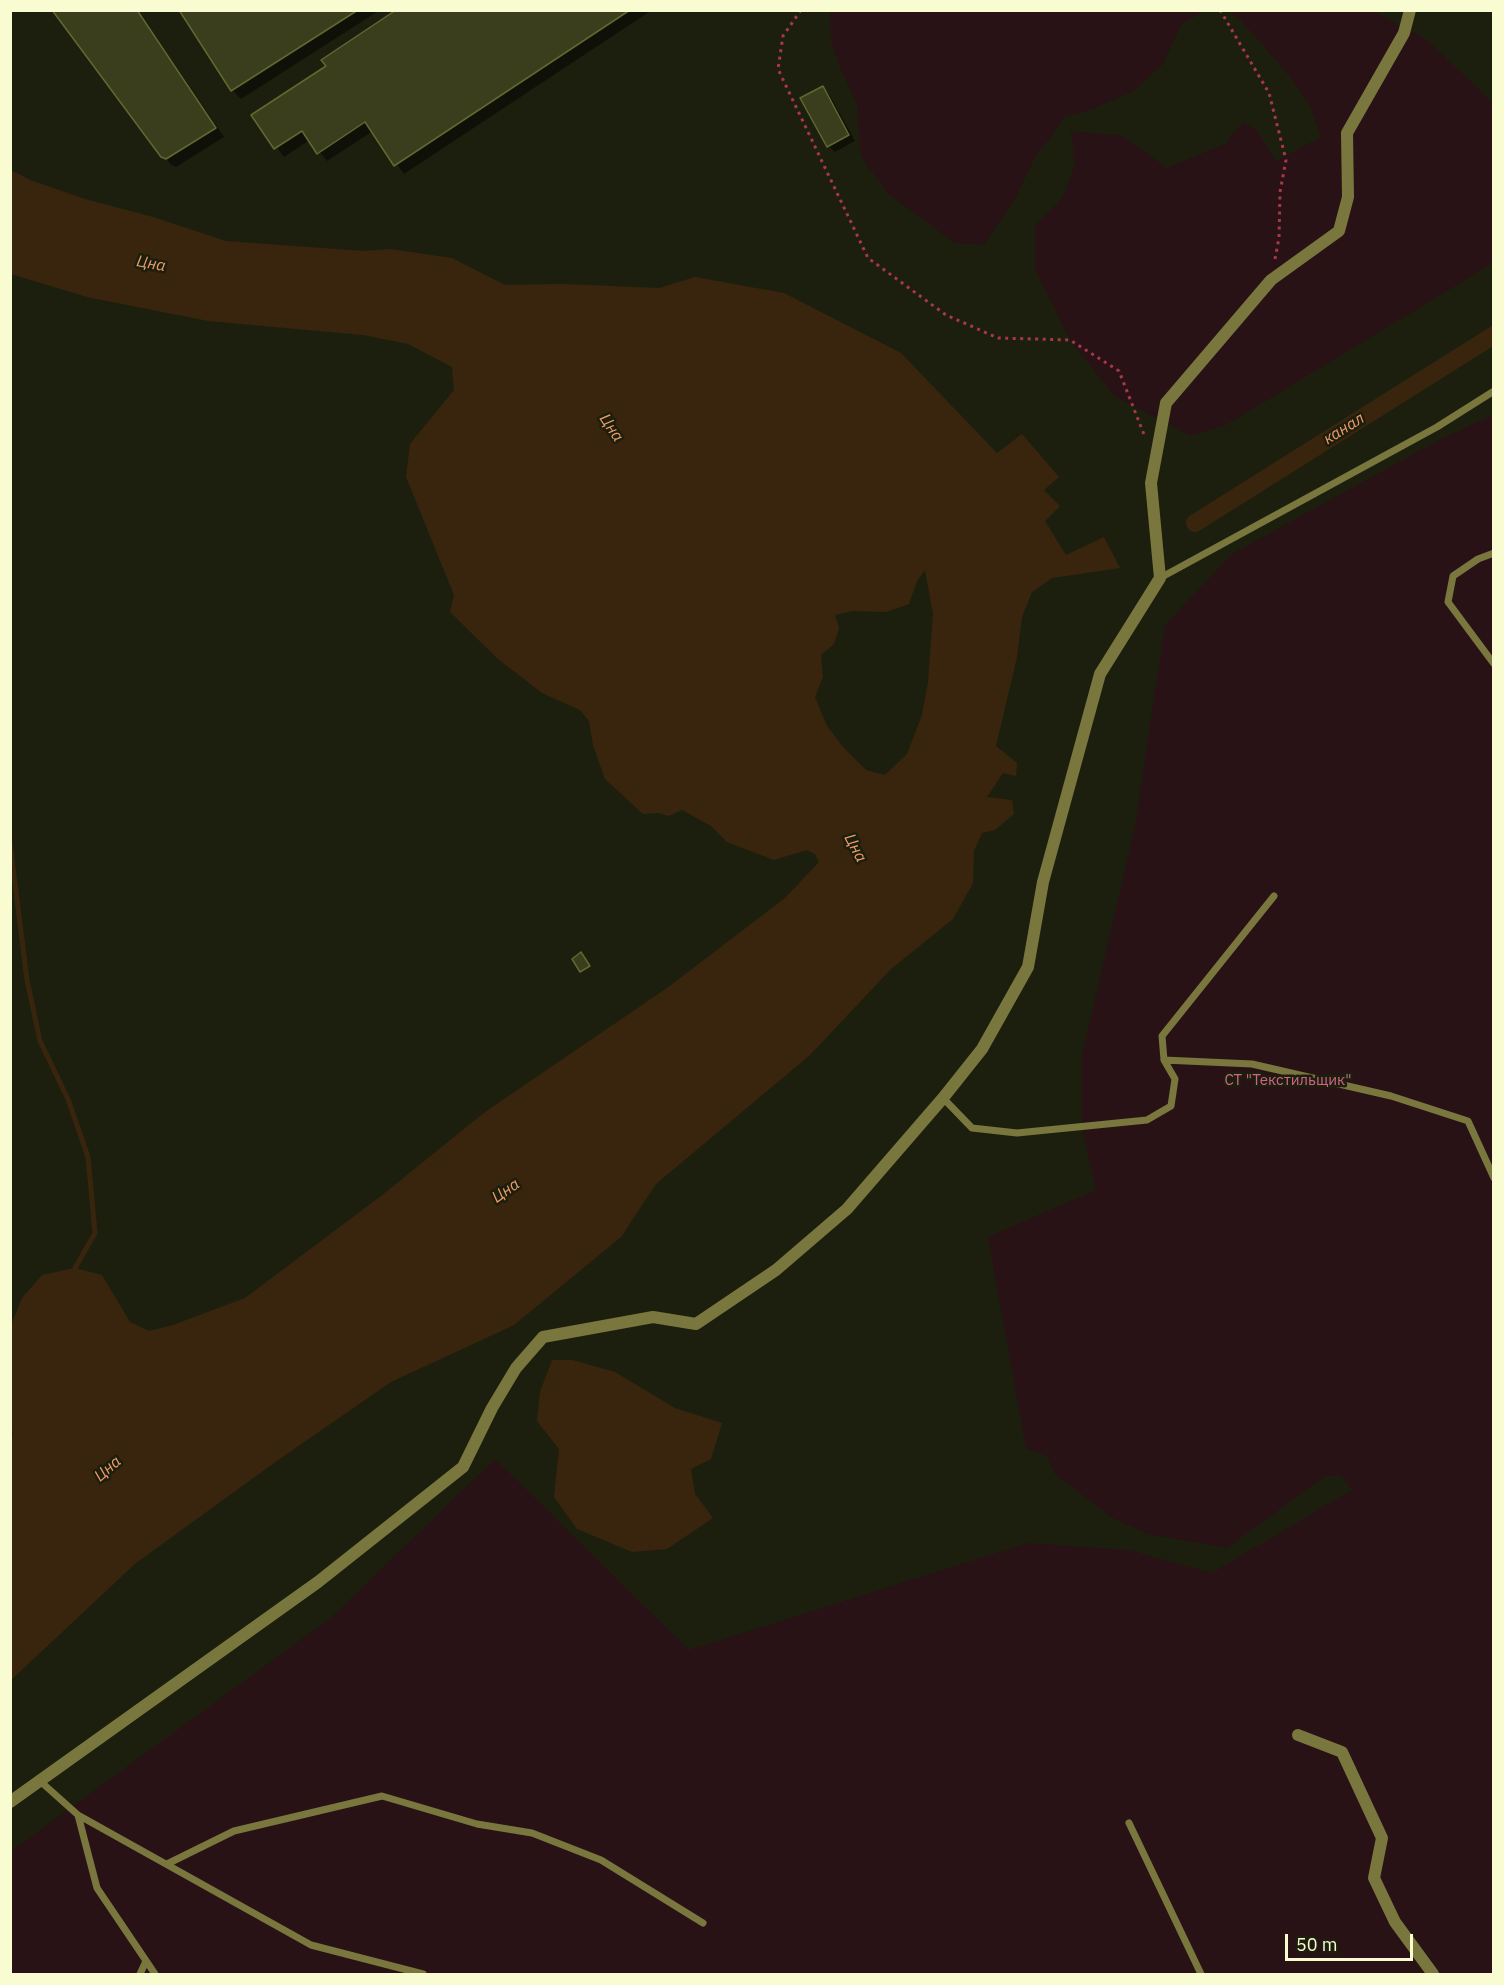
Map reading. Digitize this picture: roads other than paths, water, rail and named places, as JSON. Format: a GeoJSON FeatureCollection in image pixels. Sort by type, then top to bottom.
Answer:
{"type":"FeatureCollection","features":[{"type":"Feature","properties":{"kind":"street"},"geometry":{"type":"LineString","coordinates":[[10,1802],[318,1582],[464,1467],[492,1408],[516,1368],[543,1336],[593,1330],[654,1317],[696,1324],[776,1270],[848,1209],[944,1098],[982,1049],[1028,967],[1043,882],[1100,674],[1160,578],[1151,483],[1166,403],[1271,280],[1339,231],[1348,197],[1347,133],[1404,33],[1410,10]]}},
{"type":"Feature","properties":{"kind":"street"},"geometry":{"type":"LineString","coordinates":[[1298,1735],[1342,1752],[1382,1838],[1374,1878],[1395,1922],[1433,1974]]}},
{"type":"Feature","properties":{"kind":"lane"},"geometry":{"type":"LineString","coordinates":[[1160,578],[1437,427],[1494,392]]}},
{"type":"Feature","properties":{"kind":"lane"},"geometry":{"type":"LineString","coordinates":[[1494,553],[1478,559],[1452,576],[1448,602],[1494,664]]}},
{"type":"Feature","properties":{"kind":"lane"},"geometry":{"type":"LineString","coordinates":[[944,1098],[972,1128],[1017,1133],[1147,1120],[1171,1106],[1175,1079],[1164,1060],[1162,1036],[1274,896]]}},
{"type":"Feature","properties":{"kind":"lane"},"geometry":{"type":"LineString","coordinates":[[1164,1060],[1252,1064],[1391,1096],[1468,1121],[1494,1178]]}},
{"type":"Feature","properties":{"kind":"lane"},"geometry":{"type":"LineString","coordinates":[[40,1781],[78,1815],[311,1945],[423,1974]]}},
{"type":"Feature","properties":{"kind":"lane"},"geometry":{"type":"LineString","coordinates":[[167,1864],[234,1831],[382,1796],[436,1809],[477,1824],[532,1833],[601,1860],[703,1923]]}},
{"type":"Feature","properties":{"kind":"lane"},"geometry":{"type":"LineString","coordinates":[[78,1815],[97,1888],[155,1974]]}},
{"type":"Feature","properties":{"kind":"lane"},"geometry":{"type":"LineString","coordinates":[[1129,1823],[1201,1974]]}},
{"type":"Feature","properties":{"kind":"lane"},"geometry":{"type":"LineString","coordinates":[[140,1974],[146,1961]]}},
{"type":"Feature","properties":{"kind":"water","name":"Цна"},"geometry":{"type":"Polygon","coordinates":[[[11,170],[30,180],[85,199],[153,217],[226,241],[364,251],[390,249],[452,258],[505,285],[561,284],[659,288],[695,277],[784,293],[901,353],[997,453],[1022,434],[1059,477],[1044,490],[1060,506],[1045,521],[1066,555],[1104,537],[1120,568],[1052,578],[1032,592],[1022,617],[1017,657],[996,746],[1017,763],[1016,776],[1003,773],[987,797],[1012,800],[1014,814],[995,830],[982,833],[974,851],[973,883],[953,919],[891,969],[810,1055],[656,1184],[621,1237],[514,1325],[391,1382],[281,1458],[136,1563],[11,1680],[10,1439],[13,1434],[10,1422],[11,1325],[22,1298],[42,1275],[75,1268],[102,1275],[130,1322],[149,1331],[173,1325],[245,1298],[381,1196],[485,1112],[667,988],[785,898],[819,862],[815,854],[807,850],[774,860],[727,842],[711,826],[682,810],[669,816],[658,813],[643,814],[605,779],[593,745],[589,721],[580,710],[542,693],[498,659],[450,612],[454,595],[406,477],[410,444],[454,390],[452,367],[408,344],[363,335],[208,321],[87,297],[11,274],[11,170]],[[925,570],[917,581],[909,604],[886,612],[853,611],[835,615],[839,628],[834,644],[821,655],[823,677],[815,697],[827,726],[843,747],[866,770],[885,775],[907,754],[922,715],[928,682],[933,614],[925,570]]]}},
{"type":"Feature","properties":{"kind":"water"},"geometry":{"type":"Polygon","coordinates":[[[552,1360],[572,1360],[615,1372],[675,1408],[722,1423],[711,1459],[691,1469],[695,1494],[713,1518],[667,1549],[632,1552],[577,1529],[554,1497],[559,1449],[537,1421],[540,1392],[552,1360]]]}},
{"type":"Feature","properties":{"kind":"waterway","name":"канал"},"geometry":{"type":"LineString","coordinates":[[1195,523],[1494,335]]}},
{"type":"Feature","properties":{"kind":"waterway"},"geometry":{"type":"LineString","coordinates":[[10,843],[27,980],[40,1041],[68,1099],[88,1157],[95,1233],[75,1268]]}},
{"type":"Feature","properties":{"kind":"park label","name":"СТ \"Текстильщик\""},"geometry":{"type":"Point","coordinates":[1288,1081]}}]}
